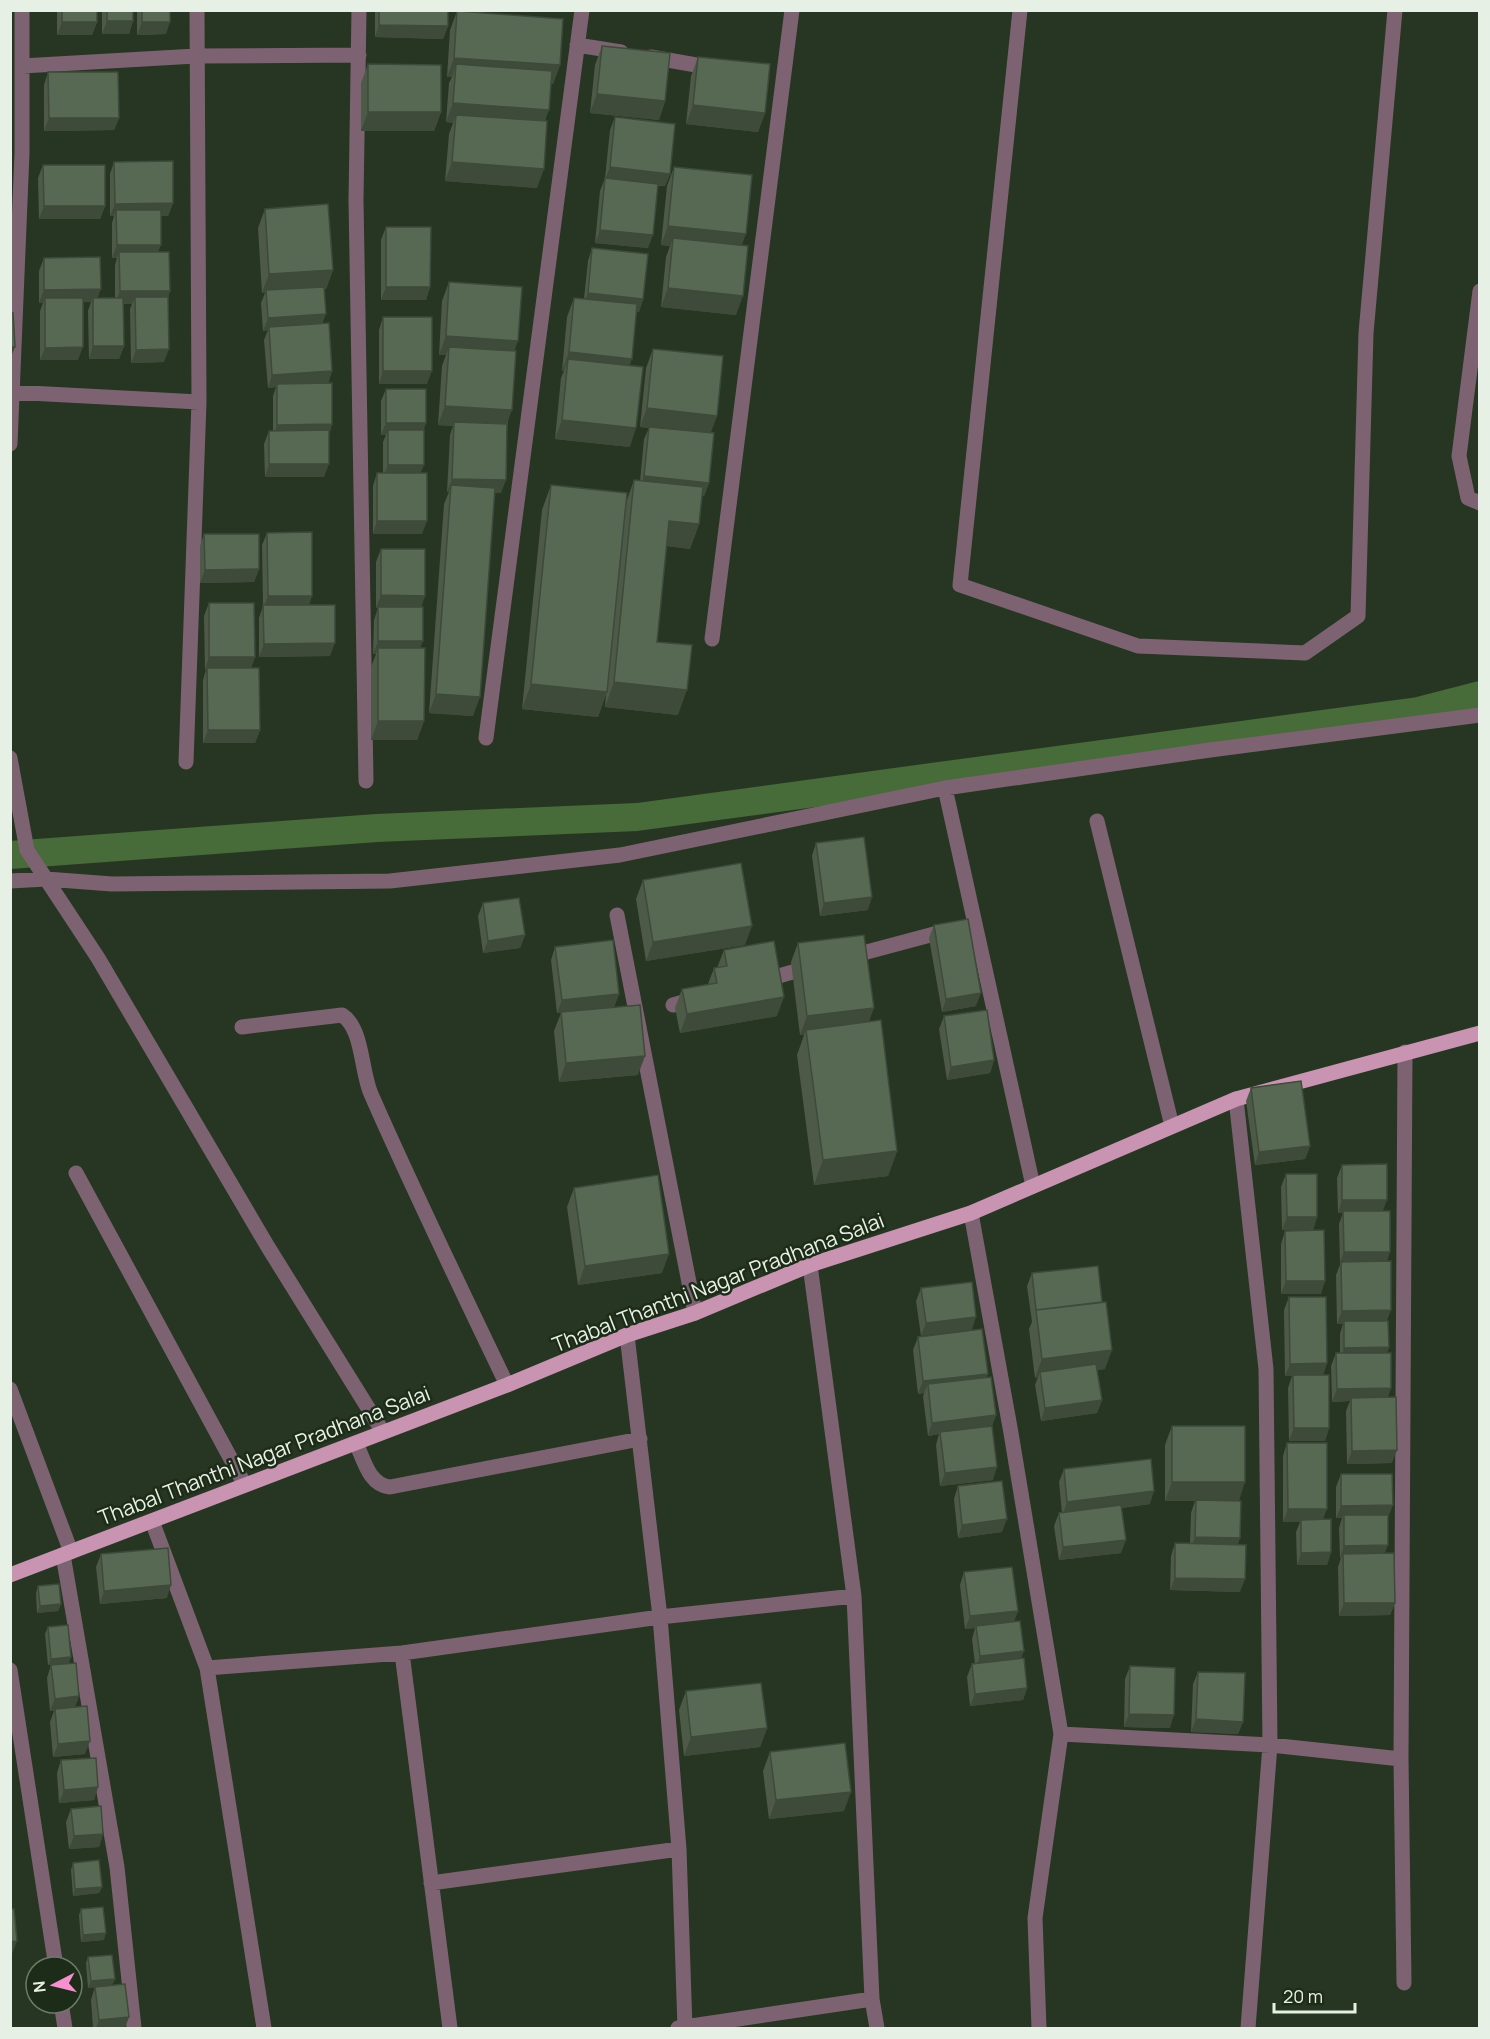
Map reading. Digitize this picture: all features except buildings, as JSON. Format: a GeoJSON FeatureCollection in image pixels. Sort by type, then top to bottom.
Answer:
{"type":"FeatureCollection","features":[{"type":"Feature","properties":{"kind":"main road","name":"Thabal Thanthi Nagar Pradhana Salai"},"geometry":{"type":"LineString","coordinates":[[10,1575],[507,1385],[627,1335],[695,1313],[810,1265],[971,1214],[1236,1099],[1479,1033]]}},
{"type":"Feature","properties":{"kind":"street"},"geometry":{"type":"LineString","coordinates":[[10,444],[15,230],[22,153],[22,10]]}},
{"type":"Feature","properties":{"kind":"street"},"geometry":{"type":"LineString","coordinates":[[186,762],[199,402],[197,10]]}},
{"type":"Feature","properties":{"kind":"street"},"geometry":{"type":"LineString","coordinates":[[359,10],[356,200],[366,781]]}},
{"type":"Feature","properties":{"kind":"street"},"geometry":{"type":"LineString","coordinates":[[486,738],[582,10]]}},
{"type":"Feature","properties":{"kind":"street"},"geometry":{"type":"LineString","coordinates":[[712,639],[778,79],[792,10]]}},
{"type":"Feature","properties":{"kind":"street"},"geometry":{"type":"LineString","coordinates":[[1020,10],[960,585],[1138,646],[1305,653],[1358,616],[1366,333],[1395,10]]}},
{"type":"Feature","properties":{"kind":"street"},"geometry":{"type":"LineString","coordinates":[[578,45],[726,70]]}},
{"type":"Feature","properties":{"kind":"street"},"geometry":{"type":"LineString","coordinates":[[22,66],[196,56],[359,55]]}},
{"type":"Feature","properties":{"kind":"street"},"geometry":{"type":"LineString","coordinates":[[1479,291],[1459,456],[1468,498],[1479,503]]}},
{"type":"Feature","properties":{"kind":"street"},"geometry":{"type":"LineString","coordinates":[[12,392],[199,402]]}},
{"type":"Feature","properties":{"kind":"street"},"geometry":{"type":"LineString","coordinates":[[10,881],[45,878],[112,884],[390,881],[620,855],[945,788],[1479,715]]}},
{"type":"Feature","properties":{"kind":"street"},"geometry":{"type":"LineString","coordinates":[[10,758],[27,850],[98,958],[268,1247],[383,1432]]}},
{"type":"Feature","properties":{"kind":"street"},"geometry":{"type":"LineString","coordinates":[[945,788],[1033,1186]]}},
{"type":"Feature","properties":{"kind":"street"},"geometry":{"type":"LineString","coordinates":[[1097,821],[1172,1126]]}},
{"type":"Feature","properties":{"kind":"street"},"geometry":{"type":"LineString","coordinates":[[617,915],[695,1313]]}},
{"type":"Feature","properties":{"kind":"street"},"geometry":{"type":"LineString","coordinates":[[751,983],[975,923]]}},
{"type":"Feature","properties":{"kind":"street"},"geometry":{"type":"LineString","coordinates":[[673,1005],[706,995]]}},
{"type":"Feature","properties":{"kind":"street"},"geometry":{"type":"LineString","coordinates":[[242,1027],[342,1015],[348,1018],[354,1030],[369,1090],[405,1173],[507,1385]]}},
{"type":"Feature","properties":{"kind":"street"},"geometry":{"type":"LineString","coordinates":[[1404,1983],[1401,1759],[1405,1052]]}},
{"type":"Feature","properties":{"kind":"street"},"geometry":{"type":"LineString","coordinates":[[1236,1099],[1266,1369],[1270,1745],[1248,2028]]}},
{"type":"Feature","properties":{"kind":"street"},"geometry":{"type":"LineString","coordinates":[[76,1173],[245,1485]]}},
{"type":"Feature","properties":{"kind":"street"},"geometry":{"type":"LineString","coordinates":[[971,1214],[1009,1421],[1060,1734],[1035,1918],[1039,2028]]}},
{"type":"Feature","properties":{"kind":"street"},"geometry":{"type":"LineString","coordinates":[[810,1265],[854,1596],[872,1999],[877,2028]]}},
{"type":"Feature","properties":{"kind":"street"},"geometry":{"type":"LineString","coordinates":[[627,1335],[660,1617],[679,1849],[683,2028],[872,1999]]}},
{"type":"Feature","properties":{"kind":"street"},"geometry":{"type":"LineString","coordinates":[[10,1389],[67,1553],[117,1867],[134,2028]]}},
{"type":"Feature","properties":{"kind":"street"},"geometry":{"type":"LineString","coordinates":[[356,1443],[373,1480],[381,1486],[390,1487],[640,1439]]}},
{"type":"Feature","properties":{"kind":"street"},"geometry":{"type":"LineString","coordinates":[[152,1521],[207,1668],[264,2028]]}},
{"type":"Feature","properties":{"kind":"street"},"geometry":{"type":"LineString","coordinates":[[207,1668],[402,1653],[660,1617],[854,1596]]}},
{"type":"Feature","properties":{"kind":"street"},"geometry":{"type":"LineString","coordinates":[[402,1653],[450,2028]]}},
{"type":"Feature","properties":{"kind":"street"},"geometry":{"type":"LineString","coordinates":[[10,1670],[54,1955]]}},
{"type":"Feature","properties":{"kind":"street"},"geometry":{"type":"LineString","coordinates":[[1060,1734],[1270,1745],[1401,1759]]}},
{"type":"Feature","properties":{"kind":"street"},"geometry":{"type":"LineString","coordinates":[[431,1883],[679,1849]]}},
{"type":"Feature","properties":{"kind":"waterway"},"geometry":{"type":"LineString","coordinates":[[10,855],[377,828],[637,817],[1418,711],[1480,695]]}}]}
